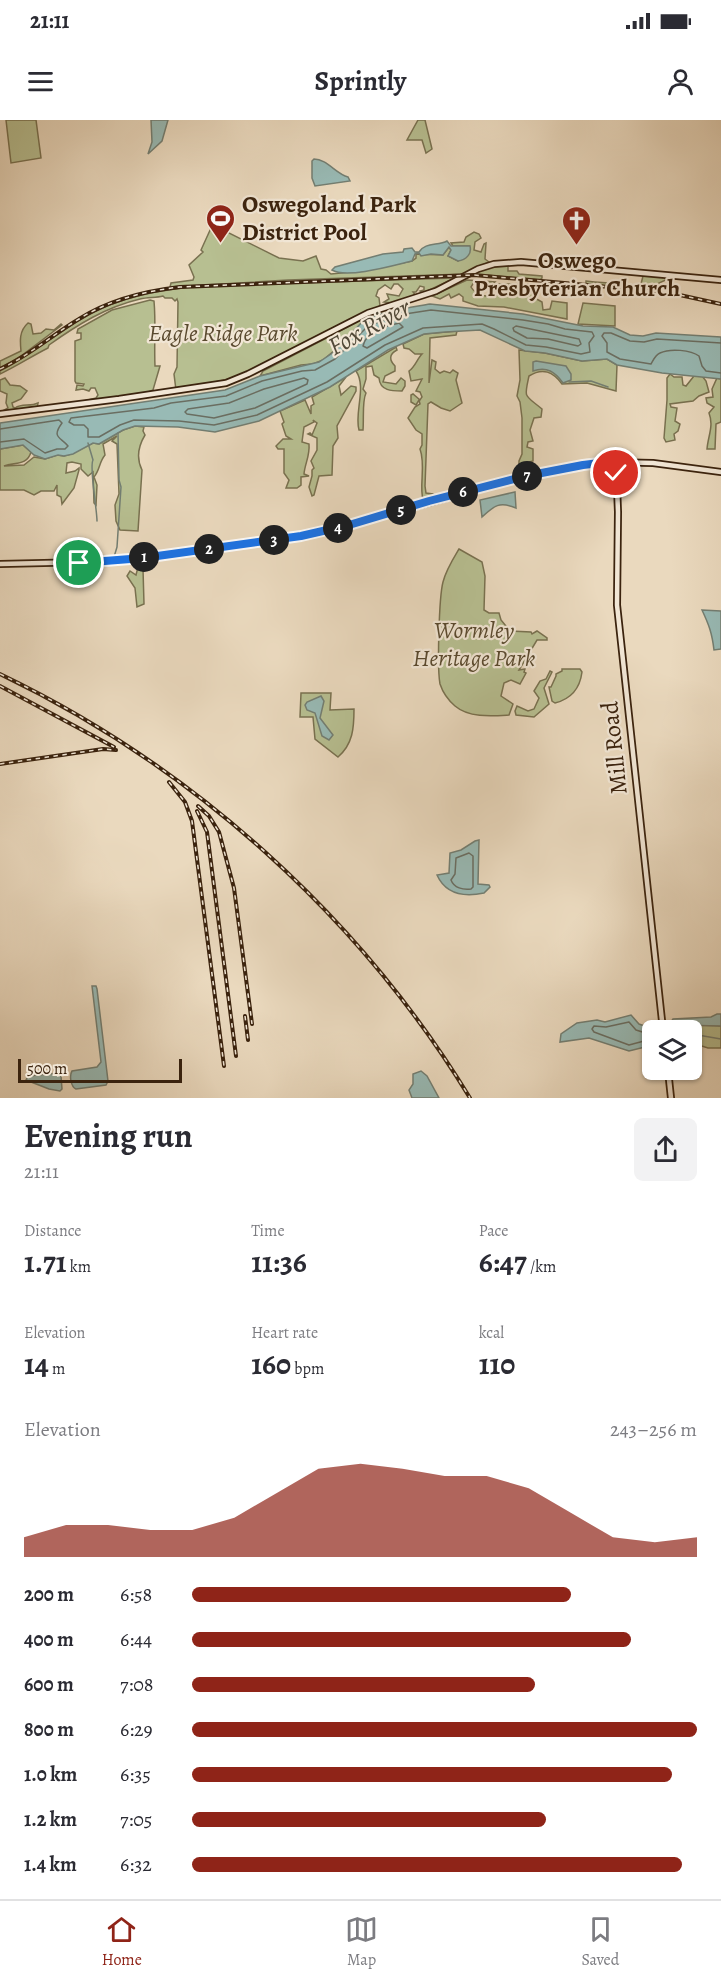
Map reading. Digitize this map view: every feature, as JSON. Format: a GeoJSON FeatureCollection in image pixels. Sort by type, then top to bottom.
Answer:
{"type":"FeatureCollection","features":[{"type":"Feature","properties":{"kind":"street"},"geometry":{"type":"LineString","coordinates":[[0,414],[226,383],[358,317],[436,291],[467,274],[494,264],[521,262],[721,280]]}},
{"type":"Feature","properties":{"kind":"street"},"geometry":{"type":"LineString","coordinates":[[0,564],[121,560],[280,539],[349,525],[526,476],[583,465],[616,461],[654,463],[721,472]]}},
{"type":"Feature","properties":{"kind":"street","name":"Mill Road"},"geometry":{"type":"LineString","coordinates":[[616,461],[617,605],[662,1020]]}},
{"type":"Feature","properties":{"kind":"street"},"geometry":{"type":"LineString","coordinates":[[669,1080],[671,1098]]}},
{"type":"Feature","properties":{"kind":"green space"},"geometry":{"type":"Polygon","coordinates":[[[6,120],[36,120],[41,158],[11,163],[6,120]]]}},
{"type":"Feature","properties":{"kind":"green space"},"geometry":{"type":"Polygon","coordinates":[[[418,120],[425,120],[432,149],[426,153],[422,140],[407,140],[418,120]]]}},
{"type":"Feature","properties":{"kind":"green space"},"geometry":{"type":"Polygon","coordinates":[[[215,226],[279,258],[303,261],[316,256],[321,269],[331,274],[362,271],[412,261],[416,258],[416,254],[443,255],[449,247],[451,250],[448,256],[458,261],[469,246],[453,246],[451,243],[464,242],[466,237],[474,232],[481,238],[475,242],[474,250],[481,252],[486,243],[485,259],[489,262],[464,274],[170,287],[171,283],[193,280],[189,265],[203,252],[201,250],[211,228],[215,226]]]}},
{"type":"Feature","properties":{"kind":"green space"},"geometry":{"type":"Polygon","coordinates":[[[508,265],[508,271],[542,276],[542,278],[540,280],[474,274],[491,266],[508,265]]]}},
{"type":"Feature","properties":{"kind":"green space"},"geometry":{"type":"Polygon","coordinates":[[[645,275],[672,277],[659,283],[661,291],[586,284],[586,281],[624,282],[637,286],[641,284],[645,275]]]}},
{"type":"Feature","properties":{"kind":"green space","name":"Eagle Ridge Park"},"geometry":{"type":"Polygon","coordinates":[[[455,278],[423,293],[420,291],[424,290],[424,287],[420,286],[416,292],[413,292],[416,296],[392,303],[384,302],[389,299],[387,294],[399,296],[403,289],[398,284],[394,284],[391,289],[385,285],[378,290],[376,296],[379,298],[380,306],[348,320],[239,377],[176,390],[174,374],[177,367],[178,302],[177,299],[175,301],[163,296],[127,302],[104,312],[70,330],[48,348],[0,374],[0,371],[81,319],[110,305],[142,295],[205,286],[455,278]]]}},
{"type":"Feature","properties":{"kind":"green space"},"geometry":{"type":"Polygon","coordinates":[[[467,280],[495,282],[492,285],[474,282],[471,287],[477,293],[489,296],[500,294],[496,290],[497,284],[534,284],[533,297],[542,302],[543,310],[550,309],[552,301],[567,303],[567,319],[504,307],[478,306],[463,301],[463,297],[459,294],[451,298],[449,294],[440,299],[432,296],[467,280]]]}},
{"type":"Feature","properties":{"kind":"green space"},"geometry":{"type":"Polygon","coordinates":[[[150,300],[154,301],[155,366],[160,366],[153,390],[142,395],[80,402],[96,398],[98,395],[95,388],[89,391],[76,390],[77,385],[83,386],[84,384],[75,381],[75,341],[81,339],[81,333],[77,333],[78,329],[112,310],[150,300]]]}},
{"type":"Feature","properties":{"kind":"green space"},"geometry":{"type":"Polygon","coordinates":[[[583,303],[615,306],[615,326],[578,324],[583,303]]]}},
{"type":"Feature","properties":{"kind":"green space"},"geometry":{"type":"Polygon","coordinates":[[[361,320],[362,323],[354,334],[323,360],[260,376],[263,371],[361,320]]]}},
{"type":"Feature","properties":{"kind":"green space"},"geometry":{"type":"Polygon","coordinates":[[[28,323],[31,324],[33,334],[41,333],[46,329],[54,330],[62,325],[17,359],[0,368],[0,361],[21,351],[20,340],[28,323]]]}},
{"type":"Feature","properties":{"kind":"green space"},"geometry":{"type":"Polygon","coordinates":[[[457,331],[456,335],[430,338],[429,383],[432,360],[436,362],[435,369],[440,373],[444,371],[450,373],[453,370],[458,373],[456,380],[462,403],[450,411],[431,402],[428,404],[425,486],[426,493],[434,496],[423,499],[420,449],[422,434],[416,430],[408,418],[415,407],[420,404],[419,400],[416,405],[411,402],[411,395],[413,394],[420,400],[422,397],[420,392],[416,391],[422,379],[411,381],[409,371],[422,354],[415,354],[404,348],[403,344],[424,334],[457,331]]]}},
{"type":"Feature","properties":{"kind":"green space"},"geometry":{"type":"Polygon","coordinates":[[[396,347],[397,350],[392,353],[391,357],[395,371],[385,376],[383,382],[396,384],[401,378],[405,381],[405,386],[402,391],[384,388],[379,378],[374,375],[372,366],[366,367],[363,389],[366,393],[363,430],[359,430],[360,385],[356,371],[396,347]]]}},
{"type":"Feature","properties":{"kind":"green space"},"geometry":{"type":"Polygon","coordinates":[[[519,350],[582,361],[607,359],[617,365],[616,391],[587,383],[562,384],[555,376],[543,371],[529,376],[527,396],[542,409],[541,417],[534,418],[530,430],[533,441],[528,442],[527,447],[533,449],[533,461],[525,463],[524,470],[519,474],[519,461],[522,454],[522,418],[517,396],[520,380],[519,350]]]}},
{"type":"Feature","properties":{"kind":"green space"},"geometry":{"type":"Polygon","coordinates":[[[670,374],[674,377],[682,377],[683,385],[686,386],[694,376],[702,376],[709,392],[693,401],[670,404],[671,407],[677,408],[675,421],[680,424],[678,431],[674,434],[675,440],[666,442],[664,438],[667,378],[670,374]]]}},
{"type":"Feature","properties":{"kind":"green space"},"geometry":{"type":"Polygon","coordinates":[[[346,377],[339,386],[341,395],[351,386],[356,387],[356,391],[337,426],[338,438],[333,446],[332,475],[319,476],[312,496],[309,487],[314,468],[311,461],[317,450],[317,438],[308,434],[312,435],[317,423],[313,420],[314,422],[304,427],[302,442],[309,444],[304,474],[309,476],[301,477],[301,485],[297,488],[286,488],[289,480],[284,473],[284,449],[278,449],[276,446],[283,439],[291,439],[286,436],[280,411],[305,400],[311,414],[311,406],[314,404],[312,397],[346,377]]]}},
{"type":"Feature","properties":{"kind":"green space"},"geometry":{"type":"Polygon","coordinates":[[[5,378],[10,385],[20,386],[27,391],[21,399],[12,403],[13,407],[38,403],[37,409],[1,412],[8,408],[7,394],[0,391],[0,380],[5,378]]]}},
{"type":"Feature","properties":{"kind":"green space"},"geometry":{"type":"Polygon","coordinates":[[[717,378],[721,379],[721,422],[716,424],[715,449],[707,449],[711,427],[709,413],[714,407],[707,403],[706,398],[713,397],[712,389],[717,378]]]}},
{"type":"Feature","properties":{"kind":"green space"},"geometry":{"type":"Polygon","coordinates":[[[135,426],[144,427],[145,435],[139,452],[142,470],[138,531],[120,530],[116,521],[115,505],[119,494],[117,444],[112,441],[117,436],[103,444],[105,455],[94,477],[97,485],[96,505],[94,503],[93,472],[88,476],[81,469],[81,464],[72,462],[67,463],[66,473],[79,468],[79,470],[74,488],[62,504],[61,497],[57,495],[57,485],[54,491],[41,491],[34,495],[24,490],[0,490],[0,449],[23,445],[31,452],[27,460],[4,466],[24,465],[34,457],[45,459],[71,454],[93,443],[99,444],[135,426]]]}},
{"type":"Feature","properties":{"kind":"green space","name":"Wormley Heritage Park"},"geometry":{"type":"Polygon","coordinates":[[[459,549],[482,562],[485,576],[484,610],[489,613],[499,613],[501,620],[510,631],[531,632],[532,634],[537,631],[547,638],[547,640],[537,640],[519,670],[525,669],[526,673],[520,684],[511,680],[504,683],[501,696],[513,704],[509,715],[467,713],[448,699],[440,684],[439,649],[443,582],[459,549]]]}},
{"type":"Feature","properties":{"kind":"green space"},"geometry":{"type":"Polygon","coordinates":[[[141,562],[144,604],[137,607],[135,588],[127,576],[130,571],[136,575],[141,562]]]}},
{"type":"Feature","properties":{"kind":"green space"},"geometry":{"type":"Polygon","coordinates":[[[562,669],[580,669],[581,678],[577,688],[570,696],[555,703],[552,701],[549,687],[556,674],[562,669]]]}},
{"type":"Feature","properties":{"kind":"green space"},"geometry":{"type":"Polygon","coordinates":[[[550,671],[552,672],[544,688],[549,704],[534,717],[516,715],[517,706],[528,711],[534,709],[539,698],[534,691],[540,681],[546,679],[550,671]]]}},
{"type":"Feature","properties":{"kind":"green space"},"geometry":{"type":"Polygon","coordinates":[[[301,693],[331,693],[330,710],[354,709],[352,735],[347,747],[338,757],[315,739],[313,717],[300,717],[301,693]]]}},
{"type":"Feature","properties":{"kind":"green space"},"geometry":{"type":"Polygon","coordinates":[[[702,1025],[721,1026],[721,1048],[702,1046],[702,1025]]]}},
{"type":"Feature","properties":{"kind":"water"},"geometry":{"type":"Polygon","coordinates":[[[151,120],[168,120],[162,141],[148,154],[152,142],[151,120]]]}},
{"type":"Feature","properties":{"kind":"water"},"geometry":{"type":"Polygon","coordinates":[[[314,159],[327,164],[348,177],[350,181],[315,186],[312,178],[314,159]]]}},
{"type":"Feature","properties":{"kind":"water"},"geometry":{"type":"Polygon","coordinates":[[[447,241],[451,246],[470,246],[469,254],[458,261],[448,256],[451,250],[449,247],[443,255],[421,256],[419,253],[415,254],[412,261],[371,270],[348,273],[332,270],[335,267],[383,254],[403,252],[404,249],[412,248],[415,252],[419,252],[428,245],[447,241]]]}},
{"type":"Feature","properties":{"kind":"water","name":"Fox River"},"geometry":{"type":"Polygon","coordinates":[[[430,304],[523,314],[583,326],[613,327],[630,335],[643,336],[656,333],[721,337],[721,379],[662,373],[617,365],[607,359],[582,361],[525,351],[480,330],[424,334],[388,350],[330,387],[259,421],[215,432],[178,427],[135,426],[73,454],[45,459],[34,455],[23,445],[0,449],[0,423],[225,390],[260,376],[319,362],[334,352],[364,320],[388,312],[430,304]]]}},
{"type":"Feature","properties":{"kind":"water"},"geometry":{"type":"Polygon","coordinates":[[[533,362],[566,366],[571,374],[571,380],[563,383],[550,371],[542,369],[533,371],[533,362]]]}},
{"type":"Feature","properties":{"kind":"water"},"geometry":{"type":"Polygon","coordinates":[[[515,492],[516,508],[505,505],[497,506],[482,517],[480,500],[515,492]]]}},
{"type":"Feature","properties":{"kind":"water"},"geometry":{"type":"Polygon","coordinates":[[[702,610],[721,611],[721,649],[714,650],[710,629],[702,610]]]}},
{"type":"Feature","properties":{"kind":"water"},"geometry":{"type":"Polygon","coordinates":[[[321,696],[324,701],[320,718],[333,735],[329,740],[322,736],[315,713],[307,710],[305,705],[321,696]]]}},
{"type":"Feature","properties":{"kind":"water"},"geometry":{"type":"Polygon","coordinates":[[[479,840],[478,884],[490,887],[484,893],[477,894],[451,891],[445,887],[437,875],[449,873],[450,853],[479,840]]]}},
{"type":"Feature","properties":{"kind":"water"},"geometry":{"type":"Polygon","coordinates":[[[92,986],[96,986],[97,989],[108,1081],[106,1085],[76,1089],[71,1081],[72,1071],[97,1067],[101,1062],[92,986]]]}},
{"type":"Feature","properties":{"kind":"water"},"geometry":{"type":"Polygon","coordinates":[[[721,1014],[721,1026],[702,1026],[702,1020],[672,1020],[673,1019],[711,1017],[721,1014]]]}},
{"type":"Feature","properties":{"kind":"water"},"geometry":{"type":"Polygon","coordinates":[[[631,1015],[642,1025],[642,1048],[629,1051],[589,1038],[560,1042],[561,1034],[577,1023],[597,1020],[605,1022],[631,1015]]]}},
{"type":"Feature","properties":{"kind":"water"},"geometry":{"type":"Polygon","coordinates":[[[421,1071],[427,1076],[439,1098],[412,1098],[409,1090],[413,1084],[413,1074],[421,1071]]]}},
{"type":"Feature","properties":{"kind":"water"},"geometry":{"type":"Polygon","coordinates":[[[58,1073],[61,1076],[62,1089],[60,1091],[26,1080],[28,1076],[58,1073]]]}},
{"type":"Feature","properties":{"kind":"waterway"},"geometry":{"type":"LineString","coordinates":[[569,382],[591,381],[608,387]]}},
{"type":"Feature","properties":{"kind":"waterway"},"geometry":{"type":"LineString","coordinates":[[114,557],[117,547],[121,487],[118,433]]}},
{"type":"Feature","properties":{"kind":"waterway"},"geometry":{"type":"LineString","coordinates":[[88,443],[93,460],[97,521]]}},
{"type":"Feature","properties":{"kind":"waterway"},"geometry":{"type":"LineString","coordinates":[[702,1036],[721,1039]]}},
{"type":"Feature","properties":{"kind":"railway"},"geometry":{"type":"LineString","coordinates":[[0,369],[21,358],[91,312],[141,294],[180,287],[474,275],[666,292],[721,304]]}},
{"type":"Feature","properties":{"kind":"railway"},"geometry":{"type":"LineString","coordinates":[[0,674],[71,711],[139,753],[204,801],[265,852],[323,908],[377,968],[426,1031],[470,1098]]}},
{"type":"Feature","properties":{"kind":"railway"},"geometry":{"type":"LineString","coordinates":[[0,686],[114,747]]}},
{"type":"Feature","properties":{"kind":"railway"},"geometry":{"type":"LineString","coordinates":[[0,764],[103,749],[116,750]]}},
{"type":"Feature","properties":{"kind":"railway"},"geometry":{"type":"LineString","coordinates":[[169,782],[185,802],[192,821],[224,1066]]}},
{"type":"Feature","properties":{"kind":"railway"},"geometry":{"type":"LineString","coordinates":[[198,806],[209,816],[219,832],[234,888],[252,1024]]}},
{"type":"Feature","properties":{"kind":"railway"},"geometry":{"type":"LineString","coordinates":[[197,811],[207,832],[236,1056]]}},
{"type":"Feature","properties":{"kind":"railway"},"geometry":{"type":"LineString","coordinates":[[245,1016],[248,1040]]}},
{"type":"Feature","properties":{"kind":"place","name":"Oswegoland Park District Pool"},"geometry":{"type":"Point","coordinates":[221,244]}},
{"type":"Feature","properties":{"kind":"place","name":"Oswego Presbyterian Church"},"geometry":{"type":"Point","coordinates":[577,246]}},
{"type":"Feature","properties":{"kind":"route"},"geometry":{"type":"LineString","coordinates":[[79,563],[143,558],[315,533],[495,484],[583,465],[616,461],[616,473]]}}]}
